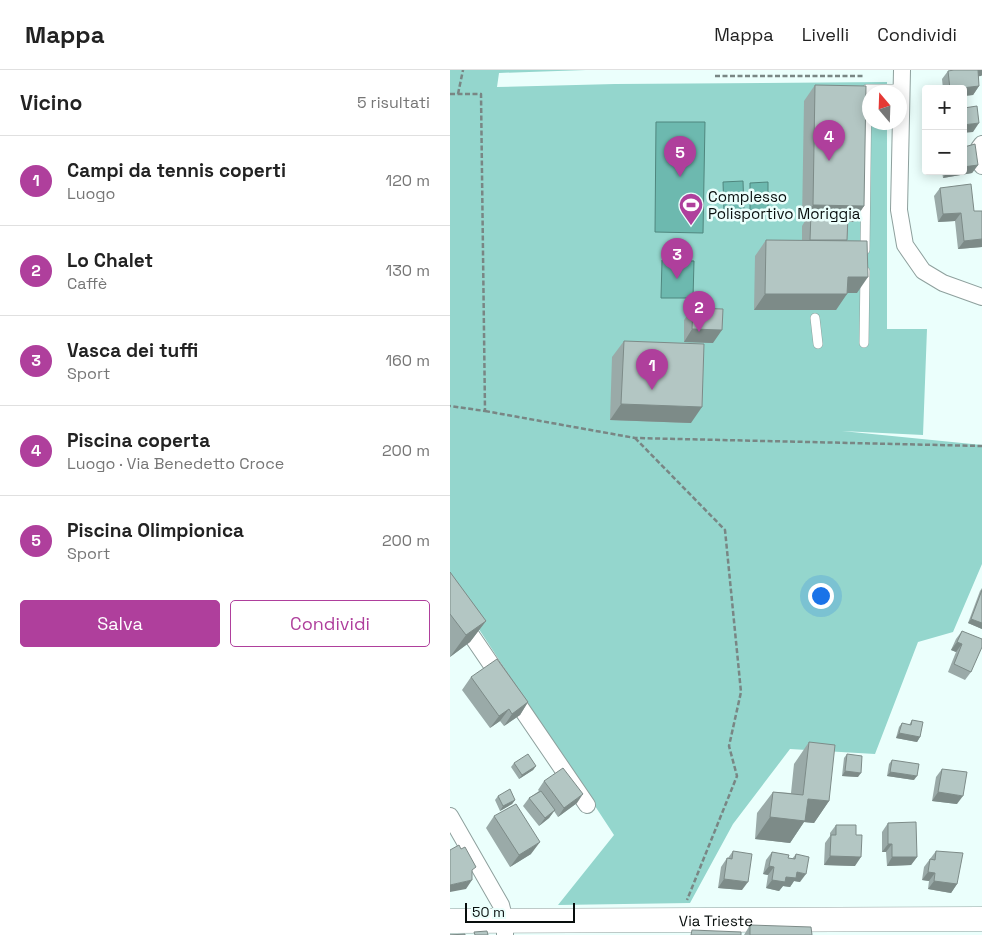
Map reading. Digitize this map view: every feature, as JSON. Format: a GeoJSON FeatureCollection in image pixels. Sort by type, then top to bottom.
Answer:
{"type":"FeatureCollection","features":[{"type":"Feature","properties":{"kind":"street"},"geometry":{"type":"LineString","coordinates":[[902,70],[902,85]]}},
{"type":"Feature","properties":{"kind":"street"},"geometry":{"type":"LineString","coordinates":[[901,130],[899,210],[904,245],[923,271],[943,283],[982,297]]}},
{"type":"Feature","properties":{"kind":"street"},"geometry":{"type":"LineString","coordinates":[[982,144],[979,148],[982,166]]}},
{"type":"Feature","properties":{"kind":"street"},"geometry":{"type":"LineString","coordinates":[[450,604],[587,805]]}},
{"type":"Feature","properties":{"kind":"street"},"geometry":{"type":"LineString","coordinates":[[450,816],[501,905],[505,928]]}},
{"type":"Feature","properties":{"kind":"street","name":"Via Trieste"},"geometry":{"type":"LineString","coordinates":[[450,921],[505,928],[679,920],[738,927],[982,919]]}},
{"type":"Feature","properties":{"kind":"lane"},"geometry":{"type":"LineString","coordinates":[[865,255],[867,130]]}},
{"type":"Feature","properties":{"kind":"lane"},"geometry":{"type":"LineString","coordinates":[[864,343],[865,265]]}},
{"type":"Feature","properties":{"kind":"lane"},"geometry":{"type":"LineString","coordinates":[[815,318],[818,344]]}},
{"type":"Feature","properties":{"kind":"path"},"geometry":{"type":"LineString","coordinates":[[458,94],[463,70]]}},
{"type":"Feature","properties":{"kind":"path"},"geometry":{"type":"LineString","coordinates":[[715,76],[872,76]]}},
{"type":"Feature","properties":{"kind":"path"},"geometry":{"type":"LineString","coordinates":[[450,94],[481,94],[485,411]]}},
{"type":"Feature","properties":{"kind":"path"},"geometry":{"type":"LineString","coordinates":[[450,406],[636,438],[982,446]]}},
{"type":"Feature","properties":{"kind":"path"},"geometry":{"type":"LineString","coordinates":[[636,438],[724,530],[741,692],[729,746],[737,776],[679,920]]}},
{"type":"Feature","properties":{"kind":"shaded area"},"geometry":{"type":"Polygon","coordinates":[[[450,70],[586,70],[499,73],[497,87],[887,82],[887,85],[862,85],[862,130],[887,130],[887,329],[927,329],[923,435],[842,431],[982,445],[982,564],[953,632],[918,642],[875,754],[790,749],[733,824],[690,903],[558,905],[614,835],[450,585],[450,70]]]}},
{"type":"Feature","properties":{"kind":"shaded area"},"geometry":{"type":"Polygon","coordinates":[[[656,122],[705,122],[703,233],[655,232],[656,122]]]}},
{"type":"Feature","properties":{"kind":"shaded area"},"geometry":{"type":"Polygon","coordinates":[[[743,181],[744,211],[724,212],[723,182],[743,181]]]}},
{"type":"Feature","properties":{"kind":"shaded area"},"geometry":{"type":"Polygon","coordinates":[[[768,182],[768,210],[750,210],[750,183],[768,182]]]}},
{"type":"Feature","properties":{"kind":"shaded area"},"geometry":{"type":"Polygon","coordinates":[[[662,260],[694,261],[693,298],[661,298],[662,260]]]}},
{"type":"Feature","properties":{"kind":"building"},"geometry":{"type":"Polygon","coordinates":[[[978,70],[979,86],[967,87],[967,85],[950,85],[948,71],[978,70]]]}},
{"type":"Feature","properties":{"kind":"building"},"geometry":{"type":"Polygon","coordinates":[[[815,85],[862,86],[862,130],[865,130],[864,206],[813,205],[815,85]]]}},
{"type":"Feature","properties":{"kind":"building"},"geometry":{"type":"Polygon","coordinates":[[[977,106],[979,123],[967,124],[967,108],[977,106]]]}},
{"type":"Feature","properties":{"kind":"building"},"geometry":{"type":"Polygon","coordinates":[[[975,144],[978,165],[967,166],[967,146],[975,144]]]}},
{"type":"Feature","properties":{"kind":"building"},"geometry":{"type":"Polygon","coordinates":[[[971,184],[974,211],[982,211],[982,239],[964,241],[961,213],[943,214],[940,188],[971,184]]]}},
{"type":"Feature","properties":{"kind":"building"},"geometry":{"type":"Polygon","coordinates":[[[818,209],[841,209],[840,215],[848,215],[847,240],[810,240],[811,213],[818,213],[818,209]]]}},
{"type":"Feature","properties":{"kind":"building"},"geometry":{"type":"Polygon","coordinates":[[[766,240],[867,241],[868,277],[848,277],[847,294],[765,294],[766,240]]]}},
{"type":"Feature","properties":{"kind":"building"},"geometry":{"type":"Polygon","coordinates":[[[693,308],[723,309],[722,330],[692,329],[693,308]]]}},
{"type":"Feature","properties":{"kind":"building"},"geometry":{"type":"Polygon","coordinates":[[[624,341],[704,344],[702,407],[621,404],[624,341]]]}},
{"type":"Feature","properties":{"kind":"building"},"geometry":{"type":"Polygon","coordinates":[[[450,572],[486,621],[466,635],[450,614],[450,572]]]}},
{"type":"Feature","properties":{"kind":"building"},"geometry":{"type":"Polygon","coordinates":[[[982,590],[982,623],[971,619],[982,590]]]}},
{"type":"Feature","properties":{"kind":"building"},"geometry":{"type":"Polygon","coordinates":[[[962,631],[982,639],[982,647],[971,672],[954,664],[962,644],[957,642],[962,631]]]}},
{"type":"Feature","properties":{"kind":"building"},"geometry":{"type":"Polygon","coordinates":[[[497,659],[528,702],[512,714],[509,709],[499,716],[471,677],[497,659]]]}},
{"type":"Feature","properties":{"kind":"building"},"geometry":{"type":"Polygon","coordinates":[[[912,720],[923,722],[920,737],[899,733],[902,723],[911,725],[912,720]]]}},
{"type":"Feature","properties":{"kind":"building"},"geometry":{"type":"Polygon","coordinates":[[[809,742],[835,745],[829,801],[808,799],[805,821],[770,817],[773,792],[803,795],[809,742]]]}},
{"type":"Feature","properties":{"kind":"building"},"geometry":{"type":"Polygon","coordinates":[[[528,754],[536,766],[522,775],[514,763],[528,754]]]}},
{"type":"Feature","properties":{"kind":"building"},"geometry":{"type":"Polygon","coordinates":[[[847,754],[862,756],[861,773],[845,771],[847,754]]]}},
{"type":"Feature","properties":{"kind":"building"},"geometry":{"type":"Polygon","coordinates":[[[892,760],[919,764],[917,776],[890,772],[892,760]]]}},
{"type":"Feature","properties":{"kind":"building"},"geometry":{"type":"Polygon","coordinates":[[[563,768],[583,794],[564,808],[544,781],[563,768]]]}},
{"type":"Feature","properties":{"kind":"building"},"geometry":{"type":"Polygon","coordinates":[[[942,769],[967,772],[963,796],[938,792],[942,769]]]}},
{"type":"Feature","properties":{"kind":"building"},"geometry":{"type":"Polygon","coordinates":[[[510,789],[515,800],[503,806],[498,796],[510,789]]]}},
{"type":"Feature","properties":{"kind":"building"},"geometry":{"type":"Polygon","coordinates":[[[541,791],[555,810],[545,818],[529,798],[541,791]]]}},
{"type":"Feature","properties":{"kind":"building"},"geometry":{"type":"Polygon","coordinates":[[[516,804],[540,842],[519,855],[494,816],[516,804]]]}},
{"type":"Feature","properties":{"kind":"building"},"geometry":{"type":"Polygon","coordinates":[[[916,822],[917,857],[892,857],[892,844],[888,844],[888,823],[916,822]]]}},
{"type":"Feature","properties":{"kind":"building"},"geometry":{"type":"Polygon","coordinates":[[[836,825],[856,825],[856,835],[862,835],[861,857],[830,856],[831,835],[836,835],[836,825]]]}},
{"type":"Feature","properties":{"kind":"building"},"geometry":{"type":"Polygon","coordinates":[[[459,845],[461,849],[465,847],[476,867],[472,870],[472,880],[450,885],[450,850],[459,845]]]}},
{"type":"Feature","properties":{"kind":"building"},"geometry":{"type":"Polygon","coordinates":[[[733,851],[752,854],[748,882],[724,879],[727,858],[732,859],[733,851]]]}},
{"type":"Feature","properties":{"kind":"building"},"geometry":{"type":"Polygon","coordinates":[[[936,851],[963,853],[957,884],[934,881],[935,873],[928,872],[930,859],[935,860],[936,851]]]}},
{"type":"Feature","properties":{"kind":"building"},"geometry":{"type":"Polygon","coordinates":[[[772,852],[789,855],[788,858],[795,859],[796,854],[809,857],[806,874],[797,872],[796,878],[786,877],[785,882],[772,880],[774,867],[769,866],[772,852]]]}},
{"type":"Feature","properties":{"kind":"building"},"geometry":{"type":"Polygon","coordinates":[[[750,925],[811,927],[812,935],[750,935],[750,925]]]}},
{"type":"Feature","properties":{"kind":"building"},"geometry":{"type":"Polygon","coordinates":[[[692,930],[741,932],[741,935],[691,935],[692,930]]]}},
{"type":"Feature","properties":{"kind":"building"},"geometry":{"type":"Polygon","coordinates":[[[487,931],[488,935],[475,935],[474,932],[487,931]]]}},
{"type":"Feature","properties":{"kind":"place","name":"Piscina coperta"},"geometry":{"type":"Point","coordinates":[829,161]}},
{"type":"Feature","properties":{"kind":"place","name":"Piscina Olimpionica"},"geometry":{"type":"Point","coordinates":[680,177]}},
{"type":"Feature","properties":{"kind":"place","name":"Complesso Polisportivo Moriggia"},"geometry":{"type":"Point","coordinates":[691,226]}},
{"type":"Feature","properties":{"kind":"place","name":"Vasca dei tuffi"},"geometry":{"type":"Point","coordinates":[677,279]}},
{"type":"Feature","properties":{"kind":"place","name":"Lo Chalet"},"geometry":{"type":"Point","coordinates":[699,332]}},
{"type":"Feature","properties":{"kind":"place","name":"Campi da tennis coperti"},"geometry":{"type":"Point","coordinates":[652,390]}}]}
